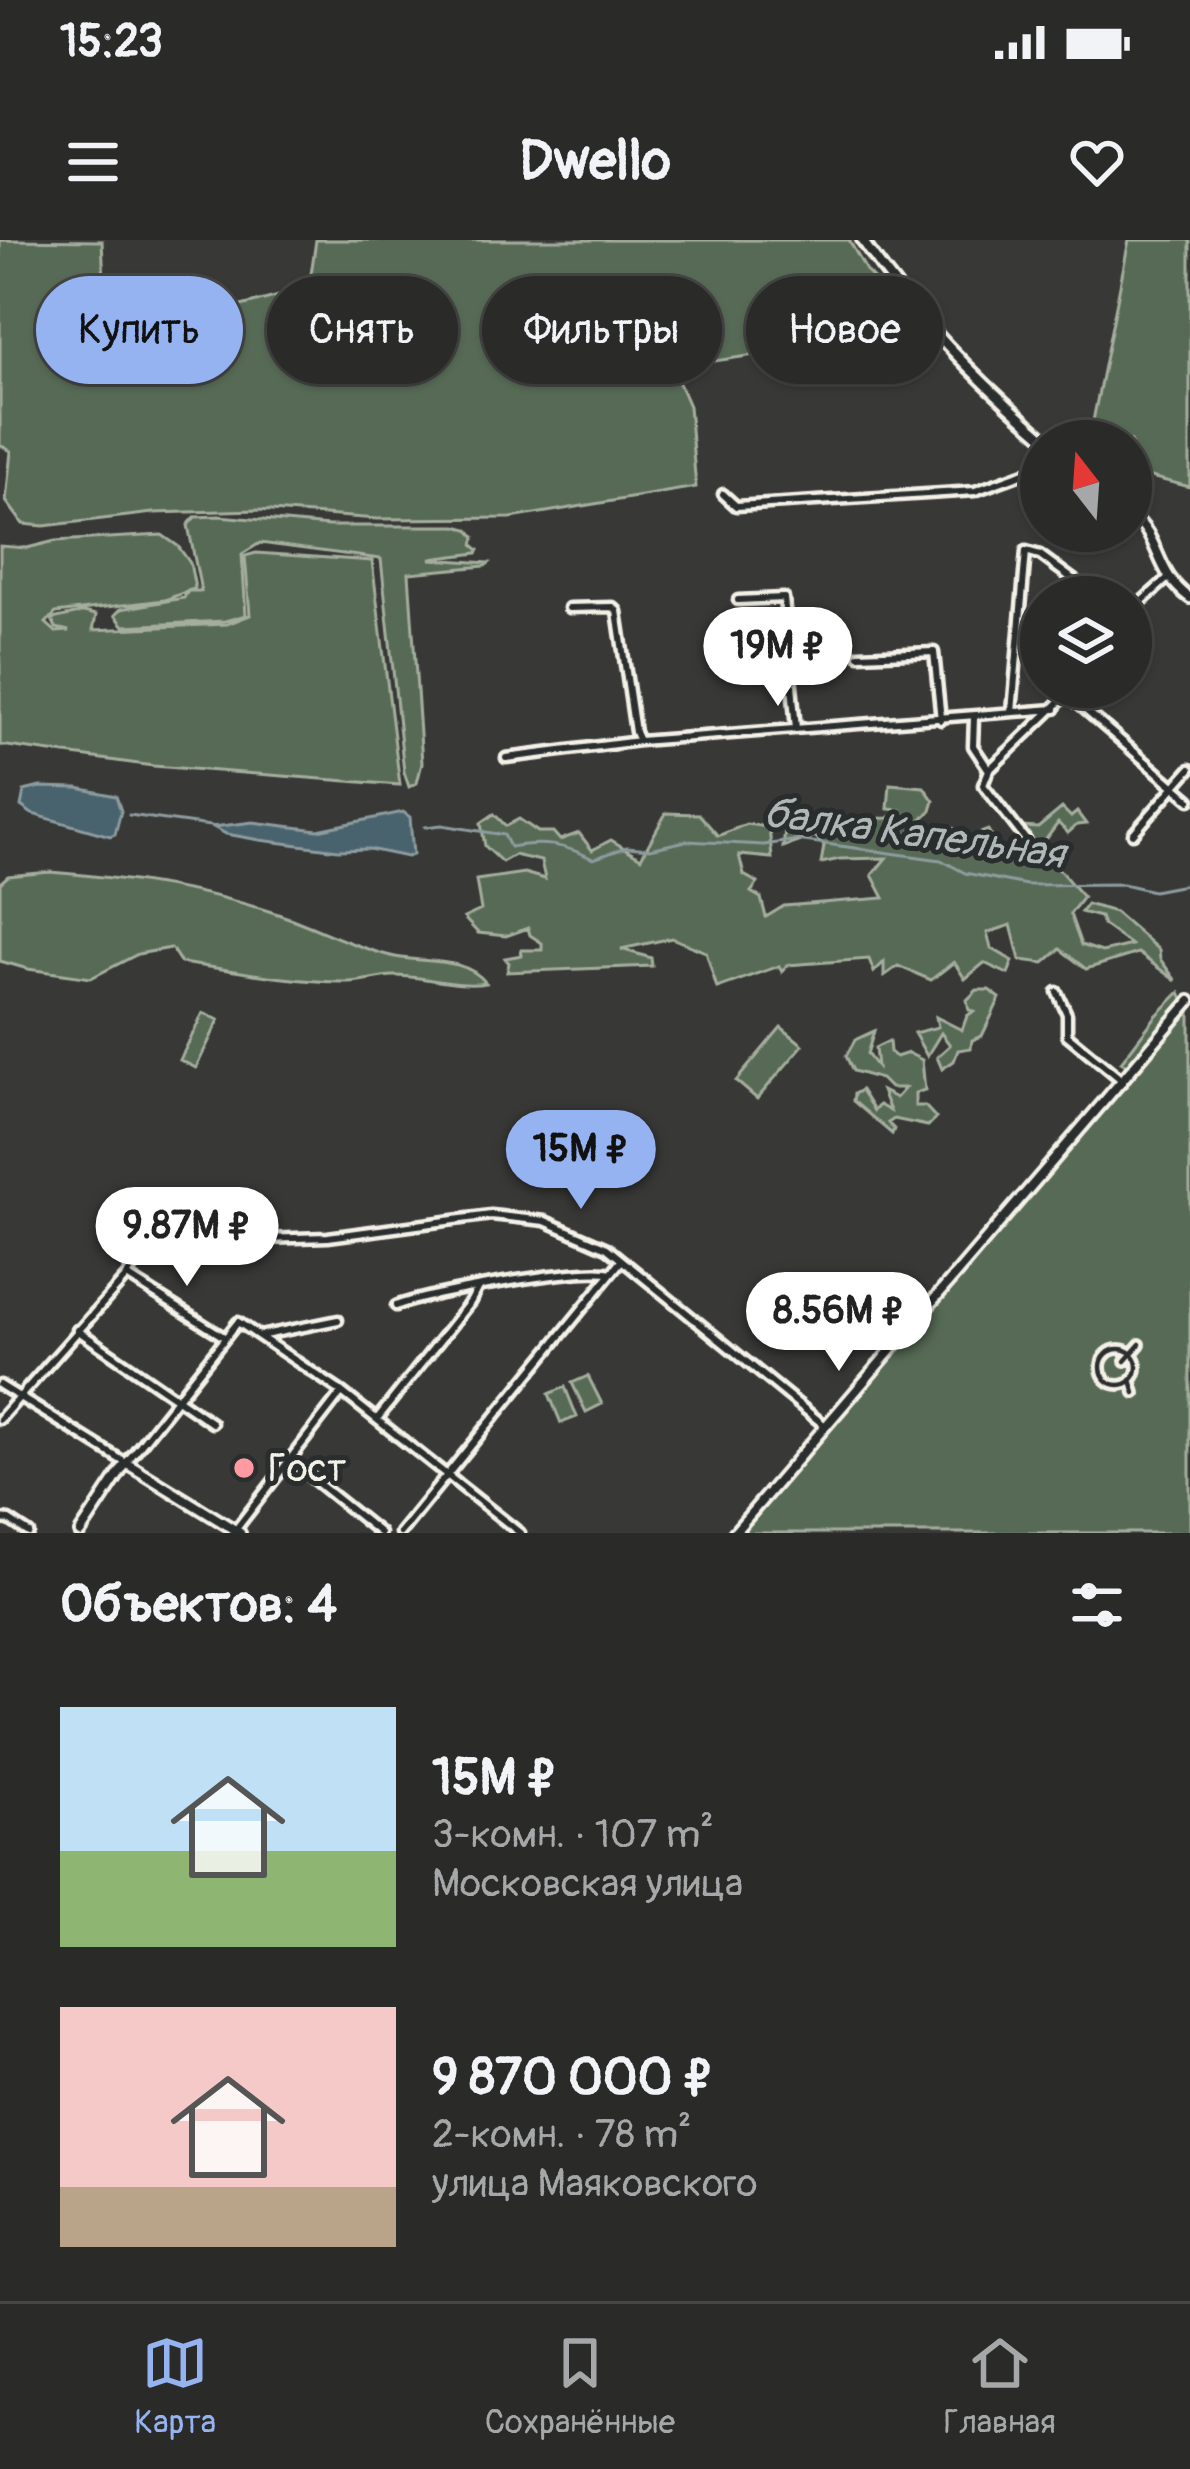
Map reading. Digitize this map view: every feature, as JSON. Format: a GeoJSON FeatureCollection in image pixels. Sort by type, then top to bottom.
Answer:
{"type":"FeatureCollection","features":[{"type":"Feature","properties":{"kind":"street"},"geometry":{"type":"LineString","coordinates":[[862,240],[929,329],[1023,420]]}},
{"type":"Feature","properties":{"kind":"street"},"geometry":{"type":"LineString","coordinates":[[723,494],[736,506],[974,491],[1020,475]]}},
{"type":"Feature","properties":{"kind":"street"},"geometry":{"type":"LineString","coordinates":[[1152,539],[1168,579],[1190,598]]}},
{"type":"Feature","properties":{"kind":"street"},"geometry":{"type":"LineString","coordinates":[[1024,576],[1026,551],[1040,555],[1068,576]]}},
{"type":"Feature","properties":{"kind":"street"},"geometry":{"type":"LineString","coordinates":[[1152,592],[1168,579]]}},
{"type":"Feature","properties":{"kind":"street"},"geometry":{"type":"LineString","coordinates":[[738,600],[784,598],[796,729]]}},
{"type":"Feature","properties":{"kind":"street"},"geometry":{"type":"LineString","coordinates":[[569,608],[613,607],[617,611],[639,741]]}},
{"type":"Feature","properties":{"kind":"street"},"geometry":{"type":"LineString","coordinates":[[1012,712],[1020,620]]}},
{"type":"Feature","properties":{"kind":"street"},"geometry":{"type":"LineString","coordinates":[[859,655],[934,652],[941,720]]}},
{"type":"Feature","properties":{"kind":"street"},"geometry":{"type":"LineString","coordinates":[[1083,708],[1190,800]]}},
{"type":"Feature","properties":{"kind":"street"},"geometry":{"type":"LineString","coordinates":[[506,758],[639,741],[1055,710]]}},
{"type":"Feature","properties":{"kind":"street"},"geometry":{"type":"LineString","coordinates":[[1027,840],[983,785],[989,770],[1055,710]]}},
{"type":"Feature","properties":{"kind":"street"},"geometry":{"type":"LineString","coordinates":[[974,718],[974,746],[989,770]]}},
{"type":"Feature","properties":{"kind":"street"},"geometry":{"type":"LineString","coordinates":[[1133,834],[1190,769]]}},
{"type":"Feature","properties":{"kind":"street"},"geometry":{"type":"LineString","coordinates":[[1058,992],[1067,1014],[1067,1035],[1123,1081]]}},
{"type":"Feature","properties":{"kind":"street"},"geometry":{"type":"LineString","coordinates":[[734,1533],[1190,1001]]}},
{"type":"Feature","properties":{"kind":"street"},"geometry":{"type":"LineString","coordinates":[[262,1239],[328,1237],[491,1215],[544,1221],[592,1239],[622,1260],[824,1425]]}},
{"type":"Feature","properties":{"kind":"street"},"geometry":{"type":"LineString","coordinates":[[0,1419],[127,1276],[147,1242]]}},
{"type":"Feature","properties":{"kind":"street"},"geometry":{"type":"LineString","coordinates":[[400,1533],[622,1260]]}},
{"type":"Feature","properties":{"kind":"street"},"geometry":{"type":"LineString","coordinates":[[396,1306],[446,1292],[600,1269],[611,1273]]}},
{"type":"Feature","properties":{"kind":"street"},"geometry":{"type":"LineString","coordinates":[[127,1276],[224,1337]]}},
{"type":"Feature","properties":{"kind":"street"},"geometry":{"type":"LineString","coordinates":[[377,1419],[477,1289]]}},
{"type":"Feature","properties":{"kind":"street"},"geometry":{"type":"LineString","coordinates":[[259,1336],[338,1321]]}},
{"type":"Feature","properties":{"kind":"street"},"geometry":{"type":"LineString","coordinates":[[80,1533],[125,1463],[238,1322],[342,1392],[520,1533]]}},
{"type":"Feature","properties":{"kind":"street"},"geometry":{"type":"LineString","coordinates":[[77,1330],[212,1423]]}},
{"type":"Feature","properties":{"kind":"street"},"geometry":{"type":"LineString","coordinates":[[1100,1343],[1110,1351]]}},
{"type":"Feature","properties":{"kind":"street"},"geometry":{"type":"LineString","coordinates":[[1125,1361],[1140,1344]]}},
{"type":"Feature","properties":{"kind":"street"},"geometry":{"type":"LineString","coordinates":[[1101,1364],[1110,1351],[1122,1349],[1132,1354],[1137,1367],[1128,1382]]}},
{"type":"Feature","properties":{"kind":"street"},"geometry":{"type":"LineString","coordinates":[[1101,1364],[1111,1365]]}},
{"type":"Feature","properties":{"kind":"street"},"geometry":{"type":"LineString","coordinates":[[1101,1364],[1108,1381]]}},
{"type":"Feature","properties":{"kind":"street"},"geometry":{"type":"LineString","coordinates":[[1122,1375],[1135,1393]]}},
{"type":"Feature","properties":{"kind":"street"},"geometry":{"type":"LineString","coordinates":[[1099,1390],[1108,1381],[1128,1382]]}},
{"type":"Feature","properties":{"kind":"street"},"geometry":{"type":"LineString","coordinates":[[0,1385],[236,1532],[342,1392]]}},
{"type":"Feature","properties":{"kind":"street"},"geometry":{"type":"LineString","coordinates":[[289,1459],[380,1533]]}},
{"type":"Feature","properties":{"kind":"street"},"geometry":{"type":"LineString","coordinates":[[0,1519],[29,1533]]}},
{"type":"Feature","properties":{"kind":"green space"},"geometry":{"type":"Polygon","coordinates":[[[0,240],[102,241],[104,276],[36,276],[36,384],[243,384],[243,305],[267,299],[267,384],[458,384],[458,276],[311,276],[316,240],[849,240],[871,276],[746,276],[746,356],[722,360],[722,276],[482,276],[482,384],[679,384],[689,406],[696,487],[511,518],[377,519],[258,510],[153,513],[44,526],[23,524],[6,501],[11,451],[0,445],[0,240]]]}},
{"type":"Feature","properties":{"kind":"green space"},"geometry":{"type":"Polygon","coordinates":[[[1129,240],[1190,240],[1190,487],[1152,477],[1152,420],[1093,420],[1129,240]]]}},
{"type":"Feature","properties":{"kind":"green space"},"geometry":{"type":"Polygon","coordinates":[[[195,517],[329,526],[456,526],[475,537],[477,553],[430,559],[489,563],[485,566],[409,573],[422,763],[417,783],[409,787],[404,772],[381,559],[260,543],[242,554],[246,615],[225,621],[124,626],[115,615],[121,609],[184,598],[188,591],[165,600],[56,613],[46,623],[56,632],[69,631],[56,628],[52,619],[84,612],[96,615],[93,630],[227,624],[250,615],[245,556],[372,561],[400,785],[153,766],[0,745],[0,546],[27,548],[55,541],[162,535],[190,563],[195,588],[190,591],[201,591],[188,525],[195,517]]]}},
{"type":"Feature","properties":{"kind":"green space"},"geometry":{"type":"Polygon","coordinates":[[[890,784],[924,787],[934,801],[931,811],[918,822],[953,828],[967,838],[988,830],[1007,862],[1032,842],[1021,827],[1038,828],[1062,808],[1071,817],[1077,812],[1086,824],[1068,833],[1058,823],[1044,842],[1056,856],[1055,865],[1083,897],[1070,914],[1081,945],[1102,952],[1131,945],[1103,925],[1100,917],[1081,912],[1087,904],[1115,912],[1159,950],[1176,981],[1138,953],[1086,969],[1060,949],[1044,963],[1020,960],[1011,925],[987,933],[991,948],[1013,961],[1008,974],[984,963],[965,979],[954,962],[931,980],[898,966],[884,976],[884,962],[874,972],[869,959],[787,965],[782,972],[779,966],[717,988],[706,952],[672,938],[621,949],[651,958],[652,966],[507,972],[505,958],[522,955],[521,950],[542,950],[542,943],[528,928],[506,936],[478,933],[464,918],[481,910],[476,880],[524,873],[545,879],[541,861],[514,855],[502,862],[485,846],[481,823],[494,814],[506,826],[519,819],[538,832],[553,832],[560,840],[579,833],[592,850],[611,840],[641,858],[666,813],[699,814],[718,836],[746,824],[769,827],[772,858],[739,855],[744,875],[758,883],[751,892],[761,898],[766,917],[784,906],[884,898],[872,875],[886,858],[821,863],[824,846],[815,836],[783,847],[785,831],[805,825],[806,820],[889,818],[899,810],[888,809],[890,784]]]}},
{"type":"Feature","properties":{"kind":"green space"},"geometry":{"type":"Polygon","coordinates":[[[50,872],[137,881],[222,898],[376,952],[455,964],[486,983],[394,976],[348,982],[285,978],[181,963],[171,948],[138,954],[91,978],[0,961],[0,883],[8,876],[50,872]]]}},
{"type":"Feature","properties":{"kind":"green space"},"geometry":{"type":"Polygon","coordinates":[[[977,990],[989,990],[1000,998],[982,1036],[972,1040],[971,1048],[958,1050],[954,1061],[942,1069],[937,1057],[950,1045],[941,1033],[927,1056],[914,1033],[938,1027],[936,1017],[962,1030],[974,1011],[969,1010],[967,1000],[977,990]]]}},
{"type":"Feature","properties":{"kind":"green space"},"geometry":{"type":"Polygon","coordinates":[[[1180,992],[1184,1001],[1130,1067],[1121,1062],[1156,1016],[1180,992]]]}},
{"type":"Feature","properties":{"kind":"green space"},"geometry":{"type":"Polygon","coordinates":[[[1190,1007],[1190,1533],[744,1533],[944,1290],[969,1268],[1190,1007]]]}},
{"type":"Feature","properties":{"kind":"green space"},"geometry":{"type":"Polygon","coordinates":[[[203,1013],[219,1020],[196,1068],[180,1060],[203,1013]]]}},
{"type":"Feature","properties":{"kind":"green space"},"geometry":{"type":"Polygon","coordinates":[[[781,1027],[803,1045],[757,1099],[736,1081],[781,1027]]]}},
{"type":"Feature","properties":{"kind":"green space"},"geometry":{"type":"Polygon","coordinates":[[[874,1031],[867,1054],[877,1067],[875,1048],[889,1041],[896,1057],[908,1053],[922,1060],[925,1090],[915,1093],[915,1106],[925,1106],[936,1118],[928,1126],[894,1119],[888,1123],[892,1134],[853,1101],[861,1090],[874,1111],[879,1105],[890,1111],[882,1091],[896,1098],[905,1088],[890,1088],[881,1079],[853,1071],[846,1056],[855,1040],[874,1031]]]}},
{"type":"Feature","properties":{"kind":"green space"},"geometry":{"type":"Polygon","coordinates":[[[588,1376],[602,1404],[586,1412],[572,1383],[588,1376]]]}},
{"type":"Feature","properties":{"kind":"green space"},"geometry":{"type":"Polygon","coordinates":[[[565,1387],[577,1417],[561,1423],[549,1394],[565,1387]]]}},
{"type":"Feature","properties":{"kind":"water"},"geometry":{"type":"Polygon","coordinates":[[[40,787],[116,796],[121,811],[115,834],[32,814],[21,806],[24,791],[40,787]]]}},
{"type":"Feature","properties":{"kind":"water"},"geometry":{"type":"Polygon","coordinates":[[[403,812],[410,817],[413,855],[407,857],[260,840],[213,827],[253,822],[318,830],[403,812]]]}},
{"type":"Feature","properties":{"kind":"waterway","name":"балка Капельная"},"geometry":{"type":"LineString","coordinates":[[129,815],[217,827]]}},
{"type":"Feature","properties":{"kind":"waterway","name":"балка Капельная"},"geometry":{"type":"LineString","coordinates":[[425,827],[442,825],[504,835],[510,847],[553,845],[593,859],[627,847],[650,849],[686,841],[764,845],[797,840],[941,860],[965,873],[1026,885],[1123,884],[1153,891],[1190,884]]}},
{"type":"Feature","properties":{"kind":"place","name":"Гост"},"geometry":{"type":"Point","coordinates":[244,1468]}}]}
